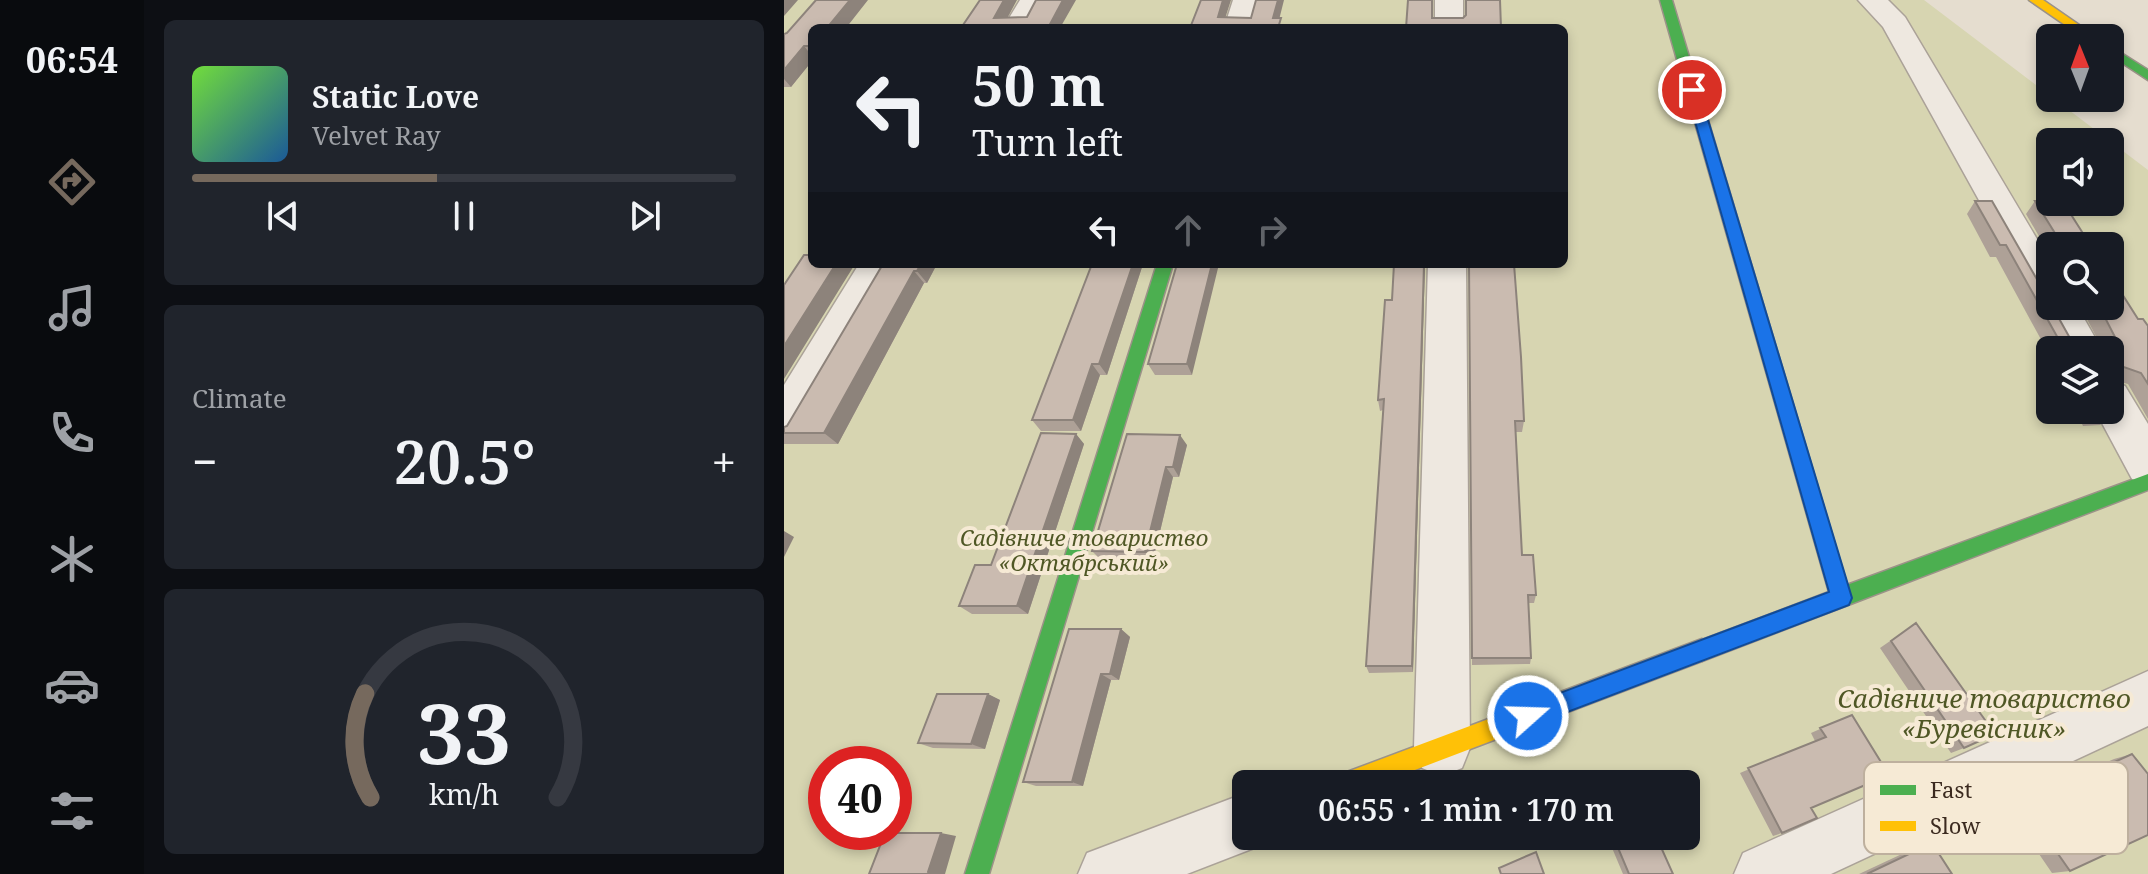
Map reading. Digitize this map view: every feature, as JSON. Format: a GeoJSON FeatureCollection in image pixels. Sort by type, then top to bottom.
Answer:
{"type":"FeatureCollection","features":[{"type":"Feature","properties":{"kind":"street"},"geometry":{"type":"LineString","coordinates":[[1019,24],[1034,0]]}},
{"type":"Feature","properties":{"kind":"street"},"geometry":{"type":"LineString","coordinates":[[1239,24],[1247,0]]}},
{"type":"Feature","properties":{"kind":"street"},"geometry":{"type":"LineString","coordinates":[[1449,0],[1449,24]]}},
{"type":"Feature","properties":{"kind":"street"},"geometry":{"type":"LineString","coordinates":[[1666,0],[1841,598]]}},
{"type":"Feature","properties":{"kind":"street"},"geometry":{"type":"LineString","coordinates":[[1872,0],[1895,23],[2036,270]]}},
{"type":"Feature","properties":{"kind":"street"},"geometry":{"type":"LineString","coordinates":[[2035,0],[2071,24]]}},
{"type":"Feature","properties":{"kind":"street"},"geometry":{"type":"LineString","coordinates":[[2124,60],[2148,76]]}},
{"type":"Feature","properties":{"kind":"street"},"geometry":{"type":"LineString","coordinates":[[784,422],[876,268]]}},
{"type":"Feature","properties":{"kind":"street"},"geometry":{"type":"LineString","coordinates":[[977,874],[1164,268]]}},
{"type":"Feature","properties":{"kind":"street"},"geometry":{"type":"LineString","coordinates":[[1442,748],[1447,268]]}},
{"type":"Feature","properties":{"kind":"street"},"geometry":{"type":"LineString","coordinates":[[2124,423],[2148,465]]}},
{"type":"Feature","properties":{"kind":"street"},"geometry":{"type":"LineString","coordinates":[[1384,770],[2148,482]]}},
{"type":"Feature","properties":{"kind":"street"},"geometry":{"type":"LineString","coordinates":[[2008,762],[2148,698]]}},
{"type":"Feature","properties":{"kind":"street"},"geometry":{"type":"LineString","coordinates":[[1108,874],[1232,827]]}},
{"type":"Feature","properties":{"kind":"street"},"geometry":{"type":"LineString","coordinates":[[1764,874],[1864,828]]}},
{"type":"Feature","properties":{"kind":"green space","name":"Садівниче товариство «Октябрський»"},"geometry":{"type":"Polygon","coordinates":[[[784,0],[1924,0],[2036,85],[2036,112],[2072,112],[2093,128],[2036,128],[2036,216],[2124,216],[2124,152],[2148,170],[2148,874],[784,874],[784,0]]]}},
{"type":"Feature","properties":{"kind":"building"},"geometry":{"type":"Polygon","coordinates":[[[816,0],[850,0],[830,24],[808,24],[808,46],[804,46],[784,70],[784,34],[816,0]]]}},
{"type":"Feature","properties":{"kind":"building"},"geometry":{"type":"Polygon","coordinates":[[[980,0],[1004,0],[994,18],[1027,17],[1036,0],[1063,0],[1050,24],[964,24],[980,0]]]}},
{"type":"Feature","properties":{"kind":"building"},"geometry":{"type":"Polygon","coordinates":[[[1201,0],[1223,0],[1218,17],[1251,18],[1256,0],[1278,0],[1273,18],[1281,18],[1279,24],[1192,24],[1201,0]]]}},
{"type":"Feature","properties":{"kind":"building"},"geometry":{"type":"Polygon","coordinates":[[[1408,0],[1432,0],[1432,18],[1463,18],[1466,15],[1466,0],[1500,0],[1501,24],[1406,24],[1408,0]]]}},
{"type":"Feature","properties":{"kind":"building"},"geometry":{"type":"Polygon","coordinates":[[[1975,201],[1992,201],[2036,278],[2036,299],[2006,245],[2000,245],[1975,201]]]}},
{"type":"Feature","properties":{"kind":"building"},"geometry":{"type":"Polygon","coordinates":[[[2044,216],[2072,216],[2082,232],[2054,232],[2044,216]]]}},
{"type":"Feature","properties":{"kind":"building"},"geometry":{"type":"Polygon","coordinates":[[[804,255],[808,255],[808,268],[833,268],[784,346],[784,285],[804,255]]]}},
{"type":"Feature","properties":{"kind":"building"},"geometry":{"type":"Polygon","coordinates":[[[881,268],[919,268],[914,271],[824,433],[784,433],[881,268]]]}},
{"type":"Feature","properties":{"kind":"building"},"geometry":{"type":"Polygon","coordinates":[[[1090,268],[1132,268],[1099,364],[1092,364],[1073,420],[1032,420],[1090,268]]]}},
{"type":"Feature","properties":{"kind":"building"},"geometry":{"type":"Polygon","coordinates":[[[1176,268],[1211,268],[1187,364],[1148,364],[1176,268]]]}},
{"type":"Feature","properties":{"kind":"building"},"geometry":{"type":"Polygon","coordinates":[[[1394,268],[1424,268],[1412,666],[1366,666],[1384,399],[1378,400],[1385,300],[1392,300],[1394,268]]]}},
{"type":"Feature","properties":{"kind":"building"},"geometry":{"type":"Polygon","coordinates":[[[1469,268],[1514,268],[1524,421],[1515,421],[1522,555],[1533,555],[1536,595],[1528,595],[1531,658],[1472,658],[1469,268]]]}},
{"type":"Feature","properties":{"kind":"building"},"geometry":{"type":"Polygon","coordinates":[[[2124,297],[2138,319],[2143,319],[2148,326],[2148,384],[2141,373],[2124,367],[2124,336],[2114,336],[2106,320],[2124,320],[2124,297]]]}},
{"type":"Feature","properties":{"kind":"building"},"geometry":{"type":"Polygon","coordinates":[[[2048,320],[2060,320],[2069,336],[2057,336],[2048,320]]]}},
{"type":"Feature","properties":{"kind":"building"},"geometry":{"type":"Polygon","coordinates":[[[1041,433],[1076,434],[1017,606],[959,606],[975,565],[991,565],[1041,433]]]}},
{"type":"Feature","properties":{"kind":"building"},"geometry":{"type":"Polygon","coordinates":[[[1127,434],[1180,435],[1173,467],[1166,467],[1145,552],[1092,551],[1127,434]]]}},
{"type":"Feature","properties":{"kind":"building"},"geometry":{"type":"Polygon","coordinates":[[[1916,623],[1995,734],[1964,748],[1891,641],[1916,623]]]}},
{"type":"Feature","properties":{"kind":"building"},"geometry":{"type":"Polygon","coordinates":[[[1069,629],[1121,629],[1110,674],[1101,674],[1072,782],[1023,782],[1069,629]]]}},
{"type":"Feature","properties":{"kind":"building"},"geometry":{"type":"Polygon","coordinates":[[[937,694],[988,694],[971,744],[918,743],[937,694]]]}},
{"type":"Feature","properties":{"kind":"building"},"geometry":{"type":"Polygon","coordinates":[[[1852,715],[1881,762],[1864,762],[1864,786],[1811,808],[1817,818],[1782,833],[1748,768],[1826,737],[1820,728],[1852,715]]]}},
{"type":"Feature","properties":{"kind":"building"},"geometry":{"type":"Polygon","coordinates":[[[2132,754],[2148,774],[2148,835],[2128,844],[2128,762],[2115,762],[2132,754]]]}},
{"type":"Feature","properties":{"kind":"building"},"geometry":{"type":"Polygon","coordinates":[[[912,833],[941,833],[928,872],[930,874],[869,874],[878,850],[912,850],[912,833]]]}},
{"type":"Feature","properties":{"kind":"building"},"geometry":{"type":"Polygon","coordinates":[[[1619,850],[1662,850],[1673,874],[1629,874],[1619,850]]]}},
{"type":"Feature","properties":{"kind":"building"},"geometry":{"type":"Polygon","coordinates":[[[1536,852],[1544,874],[1501,874],[1499,868],[1536,852]]]}},
{"type":"Feature","properties":{"kind":"building"},"geometry":{"type":"Polygon","coordinates":[[[1909,854],[1939,854],[1952,874],[1867,874],[1909,854]]]}},
{"type":"Feature","properties":{"kind":"building"},"geometry":{"type":"Polygon","coordinates":[[[2058,854],[2107,854],[2070,871],[2058,854]]]}},
{"type":"Feature","properties":{"kind":"traffic: fast"},"geometry":{"type":"LineString","coordinates":[[1666,0],[1841,598]]}},
{"type":"Feature","properties":{"kind":"traffic: fast"},"geometry":{"type":"LineString","coordinates":[[2124,60],[2148,76]]}},
{"type":"Feature","properties":{"kind":"traffic: fast"},"geometry":{"type":"LineString","coordinates":[[977,874],[1164,268]]}},
{"type":"Feature","properties":{"kind":"traffic: fast"},"geometry":{"type":"LineString","coordinates":[[1702,650],[2148,482]]}},
{"type":"Feature","properties":{"kind":"traffic: slow"},"geometry":{"type":"LineString","coordinates":[[2035,0],[2071,24]]}},
{"type":"Feature","properties":{"kind":"traffic: slow"},"geometry":{"type":"LineString","coordinates":[[1384,770],[1702,650]]}},
{"type":"Feature","properties":{"kind":"route"},"geometry":{"type":"LineString","coordinates":[[1528,716],[1841,598],[1692,90]]}},
{"type":"Feature","properties":{"kind":"park label","name":"Садівниче товариство «Буревісник»"},"geometry":{"type":"Point","coordinates":[1984,714]}}]}
